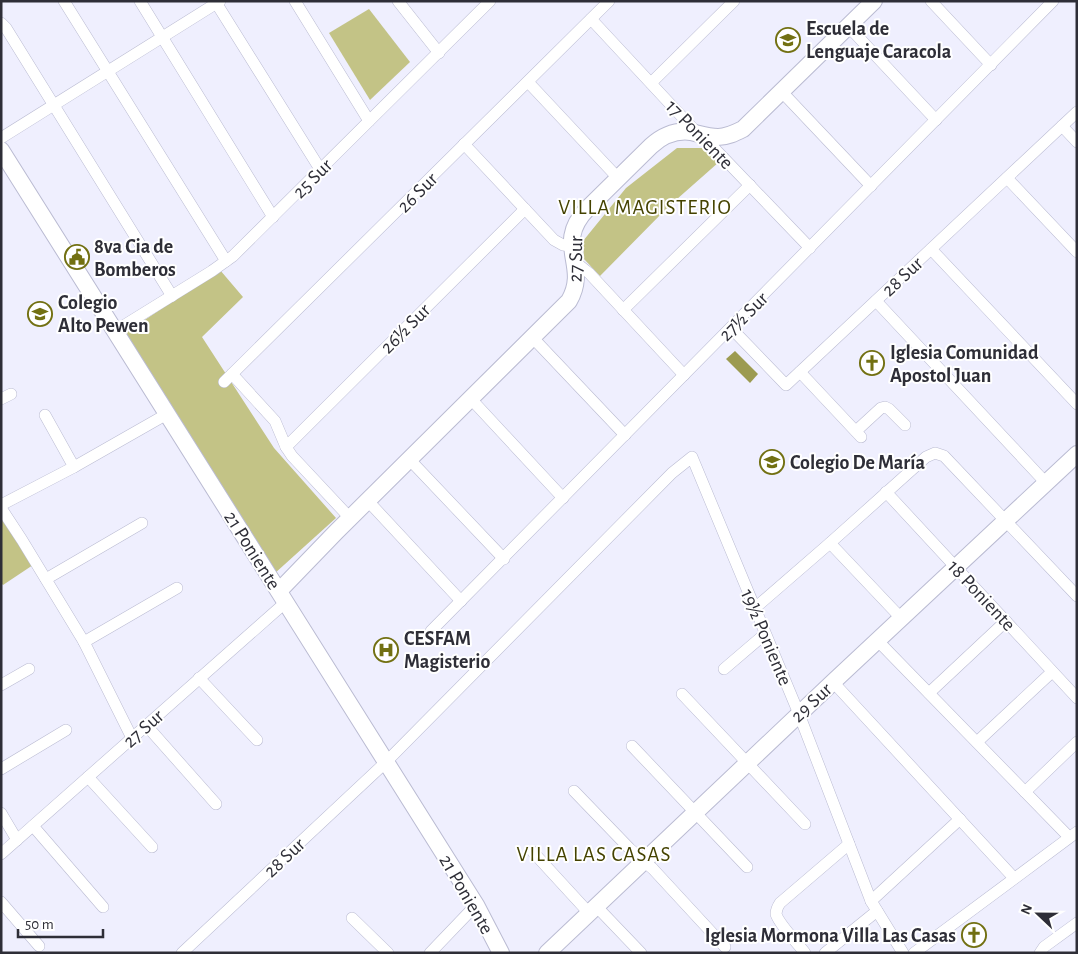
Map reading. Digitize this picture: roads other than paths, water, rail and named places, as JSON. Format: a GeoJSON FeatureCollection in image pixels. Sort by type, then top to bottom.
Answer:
{"type":"FeatureCollection","features":[{"type":"Feature","properties":{"kind":"street"},"geometry":{"type":"LineString","coordinates":[[64,1],[226,261]]}},
{"type":"Feature","properties":{"kind":"street"},"geometry":{"type":"LineString","coordinates":[[140,1],[273,217]]}},
{"type":"Feature","properties":{"kind":"street"},"geometry":{"type":"LineString","coordinates":[[295,1],[369,121]]}},
{"type":"Feature","properties":{"kind":"street"},"geometry":{"type":"LineString","coordinates":[[398,1],[439,52]]}},
{"type":"Feature","properties":{"kind":"street","name":"26 Sur"},"geometry":{"type":"LineString","coordinates":[[286,447],[275,421],[228,378],[609,1]]}},
{"type":"Feature","properties":{"kind":"street"},"geometry":{"type":"LineString","coordinates":[[651,83],[734,1]]}},
{"type":"Feature","properties":{"kind":"street","name":"27 Sur"},"geometry":{"type":"LineString","coordinates":[[1,854],[199,678],[282,596],[350,518],[565,306],[572,296],[577,281],[571,246],[573,232],[579,219],[587,209],[618,178],[651,146],[669,134],[684,132],[718,137],[737,132],[749,124],[874,1]]}},
{"type":"Feature","properties":{"kind":"street"},"geometry":{"type":"LineString","coordinates":[[932,1],[991,65]]}},
{"type":"Feature","properties":{"kind":"street","name":"27½ Sur"},"geometry":{"type":"LineString","coordinates":[[431,630],[1053,1]]}},
{"type":"Feature","properties":{"kind":"street"},"geometry":{"type":"LineString","coordinates":[[1,138],[217,2],[320,170]]}},
{"type":"Feature","properties":{"kind":"street","name":"25 Sur"},"geometry":{"type":"LineString","coordinates":[[115,331],[172,296],[240,250],[439,52],[484,3]]}},
{"type":"Feature","properties":{"kind":"street","name":"17 Poniente"},"geometry":{"type":"LineString","coordinates":[[591,19],[698,134],[714,148],[810,248]]}},
{"type":"Feature","properties":{"kind":"street"},"geometry":{"type":"LineString","coordinates":[[1,23],[6,28],[172,296]]}},
{"type":"Feature","properties":{"kind":"street"},"geometry":{"type":"LineString","coordinates":[[848,26],[936,120]]}},
{"type":"Feature","properties":{"kind":"street"},"geometry":{"type":"LineString","coordinates":[[528,82],[618,178]]}},
{"type":"Feature","properties":{"kind":"street"},"geometry":{"type":"LineString","coordinates":[[782,92],[871,186]]}},
{"type":"Feature","properties":{"kind":"street","name":"28 Sur"},"geometry":{"type":"LineString","coordinates":[[731,328],[786,385],[1077,112]]}},
{"type":"Feature","properties":{"kind":"street"},"geometry":{"type":"LineString","coordinates":[[1062,126],[1077,142]]}},
{"type":"Feature","properties":{"kind":"street"},"geometry":{"type":"LineString","coordinates":[[464,144],[554,240],[571,246]]}},
{"type":"Feature","properties":{"kind":"street","name":"21 Poniente"},"geometry":{"type":"LineString","coordinates":[[1,150],[476,905],[501,953]]}},
{"type":"Feature","properties":{"kind":"street"},"geometry":{"type":"LineString","coordinates":[[1007,178],[1077,252]]}},
{"type":"Feature","properties":{"kind":"street"},"geometry":{"type":"LineString","coordinates":[[624,310],[750,185]]}},
{"type":"Feature","properties":{"kind":"street","name":"26½ Sur"},"geometry":{"type":"LineString","coordinates":[[286,447],[525,209]]}},
{"type":"Feature","properties":{"kind":"street"},"geometry":{"type":"LineString","coordinates":[[931,249],[1077,404]]}},
{"type":"Feature","properties":{"kind":"street"},"geometry":{"type":"LineString","coordinates":[[575,262],[589,273],[684,375]]}},
{"type":"Feature","properties":{"kind":"street"},"geometry":{"type":"LineString","coordinates":[[876,301],[1046,483]]}},
{"type":"Feature","properties":{"kind":"street"},"geometry":{"type":"LineString","coordinates":[[533,338],[625,435]]}},
{"type":"Feature","properties":{"kind":"street"},"geometry":{"type":"LineString","coordinates":[[800,372],[858,434],[885,406],[905,425]]}},
{"type":"Feature","properties":{"kind":"street"},"geometry":{"type":"LineString","coordinates":[[471,399],[563,498]]}},
{"type":"Feature","properties":{"kind":"street"},"geometry":{"type":"LineString","coordinates":[[132,738],[84,642],[1,506],[167,414]]}},
{"type":"Feature","properties":{"kind":"street"},"geometry":{"type":"LineString","coordinates":[[45,415],[74,467]]}},
{"type":"Feature","properties":{"kind":"street"},"geometry":{"type":"LineString","coordinates":[[286,447],[292,456],[350,518]]}},
{"type":"Feature","properties":{"kind":"street"},"geometry":{"type":"LineString","coordinates":[[755,608],[830,544],[926,457],[935,453],[944,456],[1077,596]]}},
{"type":"Feature","properties":{"kind":"street","name":"29 Sur"},"geometry":{"type":"LineString","coordinates":[[547,953],[877,640],[1076,456]]}},
{"type":"Feature","properties":{"kind":"street","name":"28 Sur"},"geometry":{"type":"LineString","coordinates":[[182,953],[386,762],[672,473],[692,457]]}},
{"type":"Feature","properties":{"kind":"street","name":"19½ Poniente"},"geometry":{"type":"LineString","coordinates":[[692,457],[799,714],[874,906],[903,953]]}},
{"type":"Feature","properties":{"kind":"street"},"geometry":{"type":"LineString","coordinates":[[410,460],[504,558]]}},
{"type":"Feature","properties":{"kind":"street","name":"18 Poniente"},"geometry":{"type":"LineString","coordinates":[[886,492],[1077,698]]}},
{"type":"Feature","properties":{"kind":"street"},"geometry":{"type":"LineString","coordinates":[[368,501],[461,601]]}},
{"type":"Feature","properties":{"kind":"street"},"geometry":{"type":"LineString","coordinates":[[46,579],[142,523]]}},
{"type":"Feature","properties":{"kind":"street"},"geometry":{"type":"LineString","coordinates":[[830,544],[901,618]]}},
{"type":"Feature","properties":{"kind":"street"},"geometry":{"type":"LineString","coordinates":[[84,642],[177,588]]}},
{"type":"Feature","properties":{"kind":"street"},"geometry":{"type":"LineString","coordinates":[[929,693],[1006,621]]}},
{"type":"Feature","properties":{"kind":"street"},"geometry":{"type":"LineString","coordinates":[[724,669],[765,634]]}},
{"type":"Feature","properties":{"kind":"street"},"geometry":{"type":"LineString","coordinates":[[877,640],[1025,792],[1073,835],[914,953]]}},
{"type":"Feature","properties":{"kind":"street"},"geometry":{"type":"LineString","coordinates":[[1,685],[29,669]]}},
{"type":"Feature","properties":{"kind":"street"},"geometry":{"type":"LineString","coordinates":[[976,742],[1052,672]]}},
{"type":"Feature","properties":{"kind":"street"},"geometry":{"type":"LineString","coordinates":[[199,678],[257,740]]}},
{"type":"Feature","properties":{"kind":"street"},"geometry":{"type":"LineString","coordinates":[[833,682],[1014,878]]}},
{"type":"Feature","properties":{"kind":"street"},"geometry":{"type":"LineString","coordinates":[[682,694],[805,824]]}},
{"type":"Feature","properties":{"kind":"street"},"geometry":{"type":"LineString","coordinates":[[146,726],[216,804]]}},
{"type":"Feature","properties":{"kind":"street"},"geometry":{"type":"LineString","coordinates":[[1,769],[66,730]]}},
{"type":"Feature","properties":{"kind":"street"},"geometry":{"type":"LineString","coordinates":[[1025,792],[1077,742]]}},
{"type":"Feature","properties":{"kind":"street"},"geometry":{"type":"LineString","coordinates":[[632,746],[747,867]]}},
{"type":"Feature","properties":{"kind":"street"},"geometry":{"type":"LineString","coordinates":[[88,777],[152,847]]}},
{"type":"Feature","properties":{"kind":"street"},"geometry":{"type":"LineString","coordinates":[[574,791],[653,870],[724,947]]}},
{"type":"Feature","properties":{"kind":"street"},"geometry":{"type":"LineString","coordinates":[[1,813],[18,840]]}},
{"type":"Feature","properties":{"kind":"street"},"geometry":{"type":"LineString","coordinates":[[825,953],[960,819]]}},
{"type":"Feature","properties":{"kind":"street"},"geometry":{"type":"LineString","coordinates":[[33,826],[103,907]]}},
{"type":"Feature","properties":{"kind":"street"},"geometry":{"type":"LineString","coordinates":[[805,953],[779,921],[776,911],[780,903],[849,844]]}},
{"type":"Feature","properties":{"kind":"street"},"geometry":{"type":"LineString","coordinates":[[533,852],[641,953]]}},
{"type":"Feature","properties":{"kind":"street"},"geometry":{"type":"LineString","coordinates":[[1,902],[39,946]]}},
{"type":"Feature","properties":{"kind":"street"},"geometry":{"type":"LineString","coordinates":[[430,953],[476,905]]}},
{"type":"Feature","properties":{"kind":"street"},"geometry":{"type":"LineString","coordinates":[[352,918],[388,953]]}},
{"type":"Feature","properties":{"kind":"street"},"geometry":{"type":"LineString","coordinates":[[1042,950],[1077,923]]}},
{"type":"Feature","properties":{"kind":"place","name":"Escuela de Lenguaje Caracola"},"geometry":{"type":"Point","coordinates":[788,40]}},
{"type":"Feature","properties":{"kind":"place","name":"8va Cia de Bomberos"},"geometry":{"type":"Point","coordinates":[77,257]}},
{"type":"Feature","properties":{"kind":"place","name":"Colegio Alto Pewen"},"geometry":{"type":"Point","coordinates":[40,314]}},
{"type":"Feature","properties":{"kind":"place","name":"Iglesia Comunidad Apostol Juan"},"geometry":{"type":"Point","coordinates":[872,363]}},
{"type":"Feature","properties":{"kind":"place","name":"Colegio De María"},"geometry":{"type":"Point","coordinates":[772,462]}},
{"type":"Feature","properties":{"kind":"place","name":"CESFAM Magisterio"},"geometry":{"type":"Point","coordinates":[386,650]}},
{"type":"Feature","properties":{"kind":"place","name":"Iglesia Mormona Villa Las Casas"},"geometry":{"type":"Point","coordinates":[974,935]}},
{"type":"Feature","properties":{"kind":"district","name":"VILLA MAGISTERIO"},"geometry":{"type":"Point","coordinates":[645,207]}},
{"type":"Feature","properties":{"kind":"district","name":"VILLA LAS CASAS"},"geometry":{"type":"Point","coordinates":[594,854]}}]}
